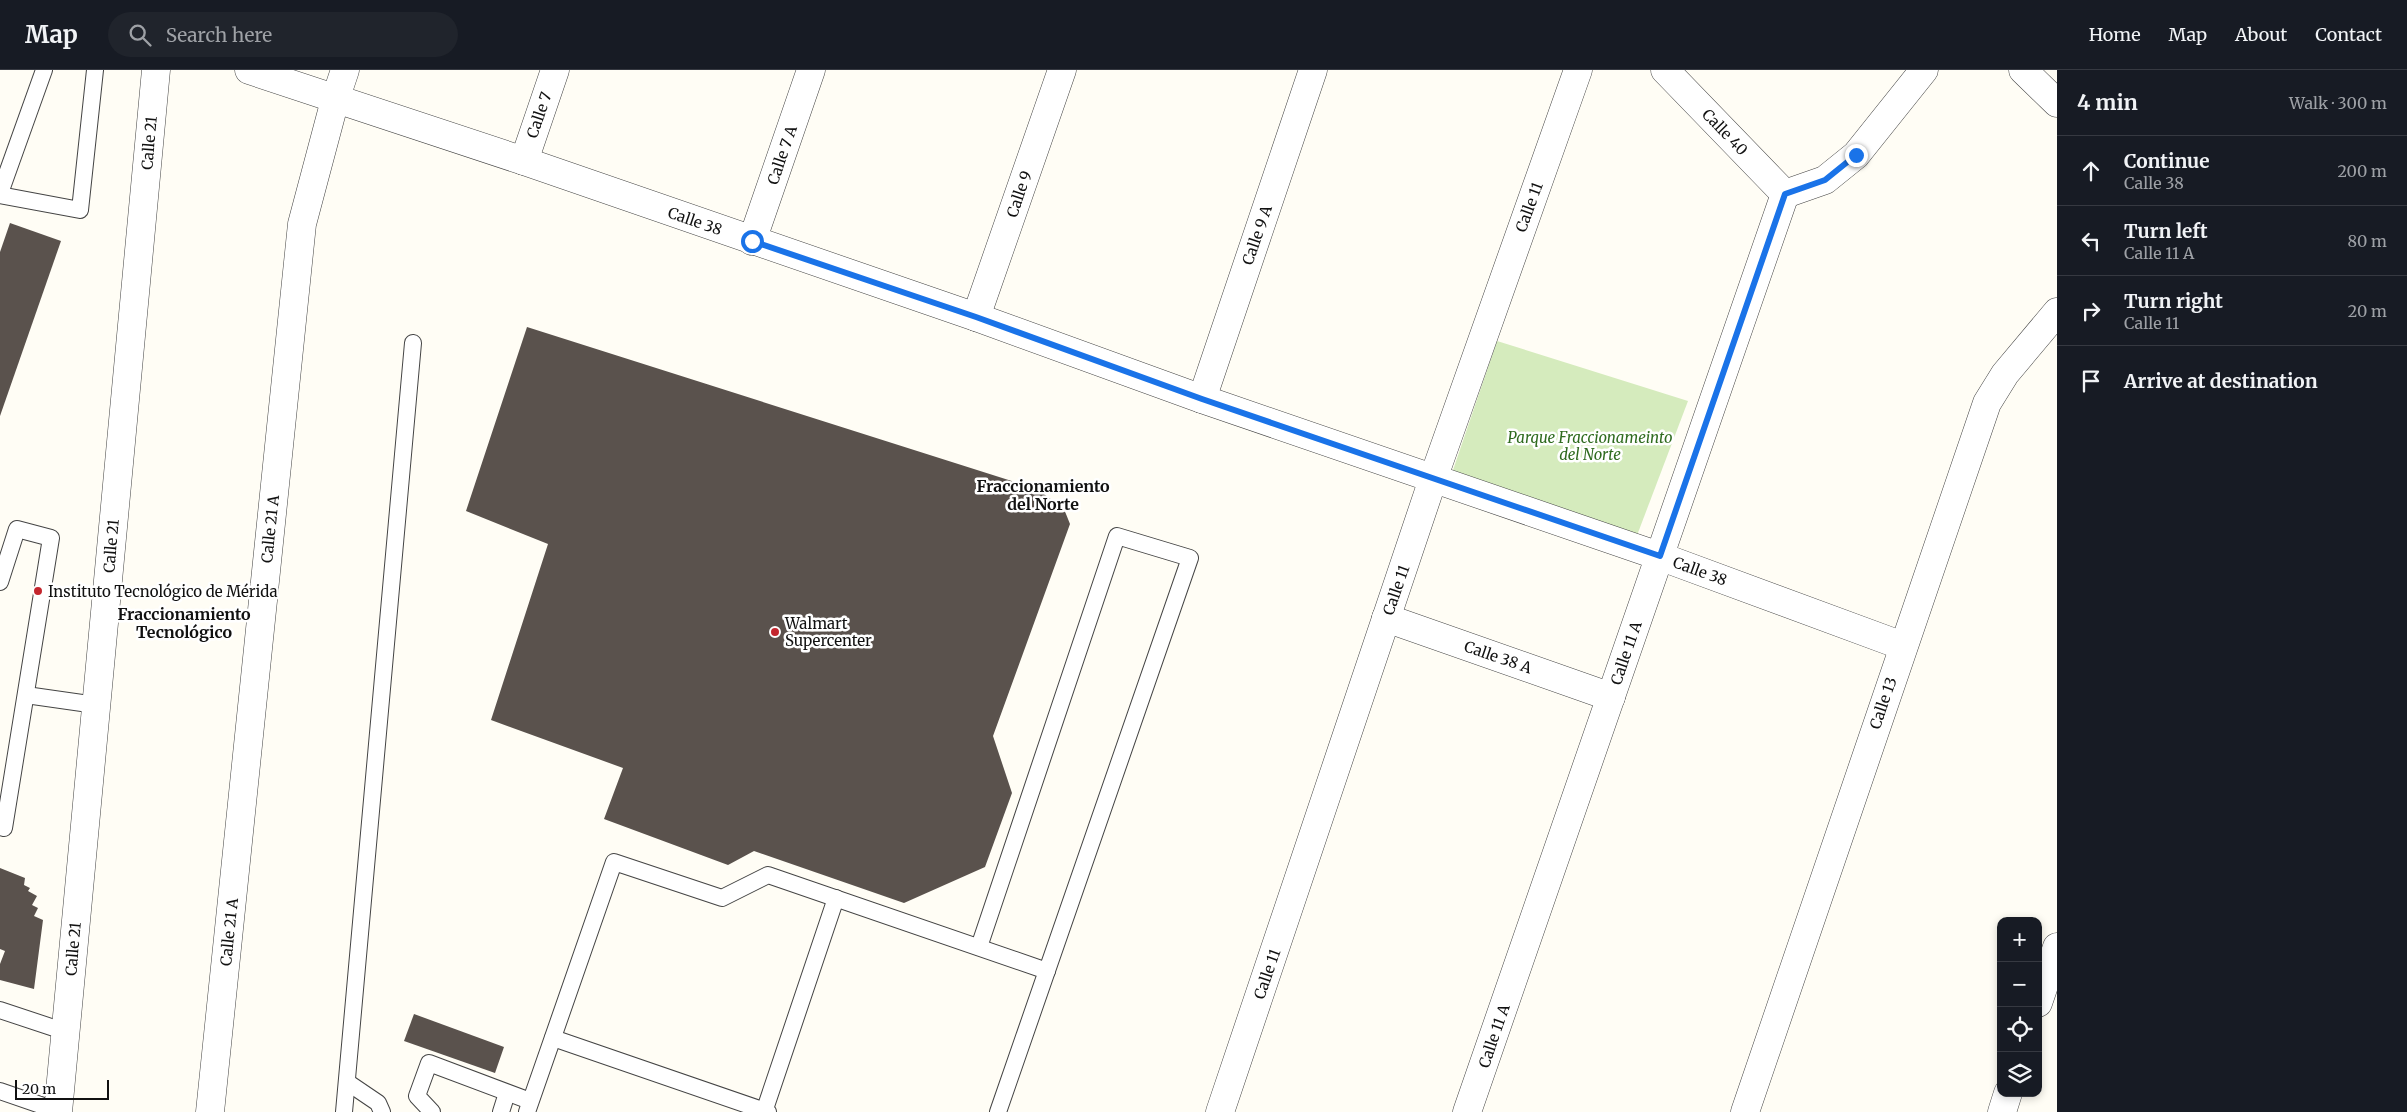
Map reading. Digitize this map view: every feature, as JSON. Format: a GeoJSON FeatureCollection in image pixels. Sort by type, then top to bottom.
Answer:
{"type":"FeatureCollection","features":[{"type":"Feature","properties":{"kind":"street","name":"Calle 21"},"geometry":{"type":"LineString","coordinates":[[58,1112],[156,70]]}},
{"type":"Feature","properties":{"kind":"street","name":"Calle 38"},"geometry":{"type":"LineString","coordinates":[[249,70],[524,161],[976,317],[1202,399],[1660,556],[1903,646]]}},
{"type":"Feature","properties":{"kind":"street","name":"Calle 21 A"},"geometry":{"type":"LineString","coordinates":[[210,1112],[302,224],[335,100],[345,70]]}},
{"type":"Feature","properties":{"kind":"street","name":"Calle 7"},"geometry":{"type":"LineString","coordinates":[[524,161],[555,70]]}},
{"type":"Feature","properties":{"kind":"street","name":"Calle 7 A"},"geometry":{"type":"LineString","coordinates":[[752,241],[811,70]]}},
{"type":"Feature","properties":{"kind":"street","name":"Calle 9"},"geometry":{"type":"LineString","coordinates":[[976,317],[1062,70]]}},
{"type":"Feature","properties":{"kind":"street","name":"Calle 9 A"},"geometry":{"type":"LineString","coordinates":[[1202,399],[1313,70]]}},
{"type":"Feature","properties":{"kind":"street","name":"Calle 11"},"geometry":{"type":"LineString","coordinates":[[1220,1112],[1433,479],[1578,70]]}},
{"type":"Feature","properties":{"kind":"street","name":"Calle 40"},"geometry":{"type":"LineString","coordinates":[[1665,70],[1785,194]]}},
{"type":"Feature","properties":{"kind":"street"},"geometry":{"type":"LineString","coordinates":[[1785,194],[1825,180],[1856,155],[1924,70]]}},
{"type":"Feature","properties":{"kind":"street"},"geometry":{"type":"LineString","coordinates":[[2023,70],[2057,103]]}},
{"type":"Feature","properties":{"kind":"street","name":"Calle 11 A"},"geometry":{"type":"LineString","coordinates":[[1467,1112],[1785,194]]}},
{"type":"Feature","properties":{"kind":"street","name":"Calle 13"},"geometry":{"type":"LineString","coordinates":[[1745,1112],[1987,403],[2005,374],[2057,312]]}},
{"type":"Feature","properties":{"kind":"street","name":"Calle 38 A"},"geometry":{"type":"LineString","coordinates":[[1386,618],[1611,697]]}},
{"type":"Feature","properties":{"kind":"street"},"geometry":{"type":"LineString","coordinates":[[2042,991],[2057,947]]}},
{"type":"Feature","properties":{"kind":"street"},"geometry":{"type":"LineString","coordinates":[[2002,1112],[2007,1097]]}},
{"type":"Feature","properties":{"kind":"lane"},"geometry":{"type":"LineString","coordinates":[[44,70],[0,194],[80,210],[95,70]]}},
{"type":"Feature","properties":{"kind":"lane"},"geometry":{"type":"LineString","coordinates":[[344,1112],[413,343]]}},
{"type":"Feature","properties":{"kind":"lane"},"geometry":{"type":"LineString","coordinates":[[0,582],[18,529],[52,538],[4,828],[0,827]]}},
{"type":"Feature","properties":{"kind":"lane"},"geometry":{"type":"LineString","coordinates":[[979,947],[1117,536],[1190,558],[998,1112]]}},
{"type":"Feature","properties":{"kind":"lane"},"geometry":{"type":"LineString","coordinates":[[26,695],[96,706]]}},
{"type":"Feature","properties":{"kind":"lane"},"geometry":{"type":"LineString","coordinates":[[432,1112],[417,1096],[429,1063],[507,1093],[528,1107],[614,862],[722,898],[768,875],[1047,971]]}},
{"type":"Feature","properties":{"kind":"lane"},"geometry":{"type":"LineString","coordinates":[[553,1038],[766,1112],[836,898]]}},
{"type":"Feature","properties":{"kind":"lane"},"geometry":{"type":"LineString","coordinates":[[0,1010],[66,1032]]}},
{"type":"Feature","properties":{"kind":"lane"},"geometry":{"type":"LineString","coordinates":[[347,1082],[378,1103],[382,1112]]}},
{"type":"Feature","properties":{"kind":"lane"},"geometry":{"type":"LineString","coordinates":[[0,1091],[58,1112]]}},
{"type":"Feature","properties":{"kind":"lane"},"geometry":{"type":"LineString","coordinates":[[500,1112],[507,1093]]}},
{"type":"Feature","properties":{"kind":"green space","name":"Parque Fraccionameinto del Norte"},"geometry":{"type":"Polygon","coordinates":[[[1497,341],[1688,401],[1636,538],[1452,473],[1497,341]]]}},
{"type":"Feature","properties":{"kind":"building"},"geometry":{"type":"Polygon","coordinates":[[[10,223],[61,241],[0,416],[0,252],[10,223]]]}},
{"type":"Feature","properties":{"kind":"building","name":"Walmart Supercenter"},"geometry":{"type":"Polygon","coordinates":[[[527,327],[1037,489],[1064,509],[1070,524],[993,736],[1012,793],[985,867],[904,903],[754,851],[728,865],[604,819],[623,768],[491,720],[548,544],[466,511],[527,327]]]}},
{"type":"Feature","properties":{"kind":"building"},"geometry":{"type":"Polygon","coordinates":[[[0,868],[25,878],[24,885],[30,888],[28,891],[37,896],[32,905],[38,908],[34,916],[43,920],[34,989],[0,980],[0,964],[5,951],[0,949],[0,868]]]}},
{"type":"Feature","properties":{"kind":"building"},"geometry":{"type":"Polygon","coordinates":[[[414,1014],[504,1047],[495,1073],[404,1041],[414,1014]]]}},
{"type":"Feature","properties":{"kind":"place","name":"Instituto Tecnológico de Mérida"},"geometry":{"type":"Point","coordinates":[38,591]}},
{"type":"Feature","properties":{"kind":"place","name":"Walmart Supercenter"},"geometry":{"type":"Point","coordinates":[775,632]}},
{"type":"Feature","properties":{"kind":"district","name":"Fraccionamiento del Norte"},"geometry":{"type":"Point","coordinates":[1043,495]}},
{"type":"Feature","properties":{"kind":"district","name":"Fraccionamiento Tecnológico"},"geometry":{"type":"Point","coordinates":[184,623]}},
{"type":"Feature","properties":{"kind":"route"},"geometry":{"type":"LineString","coordinates":[[752,241],[976,317],[1202,399],[1660,556],[1785,194],[1825,180],[1856,155]]}}]}
